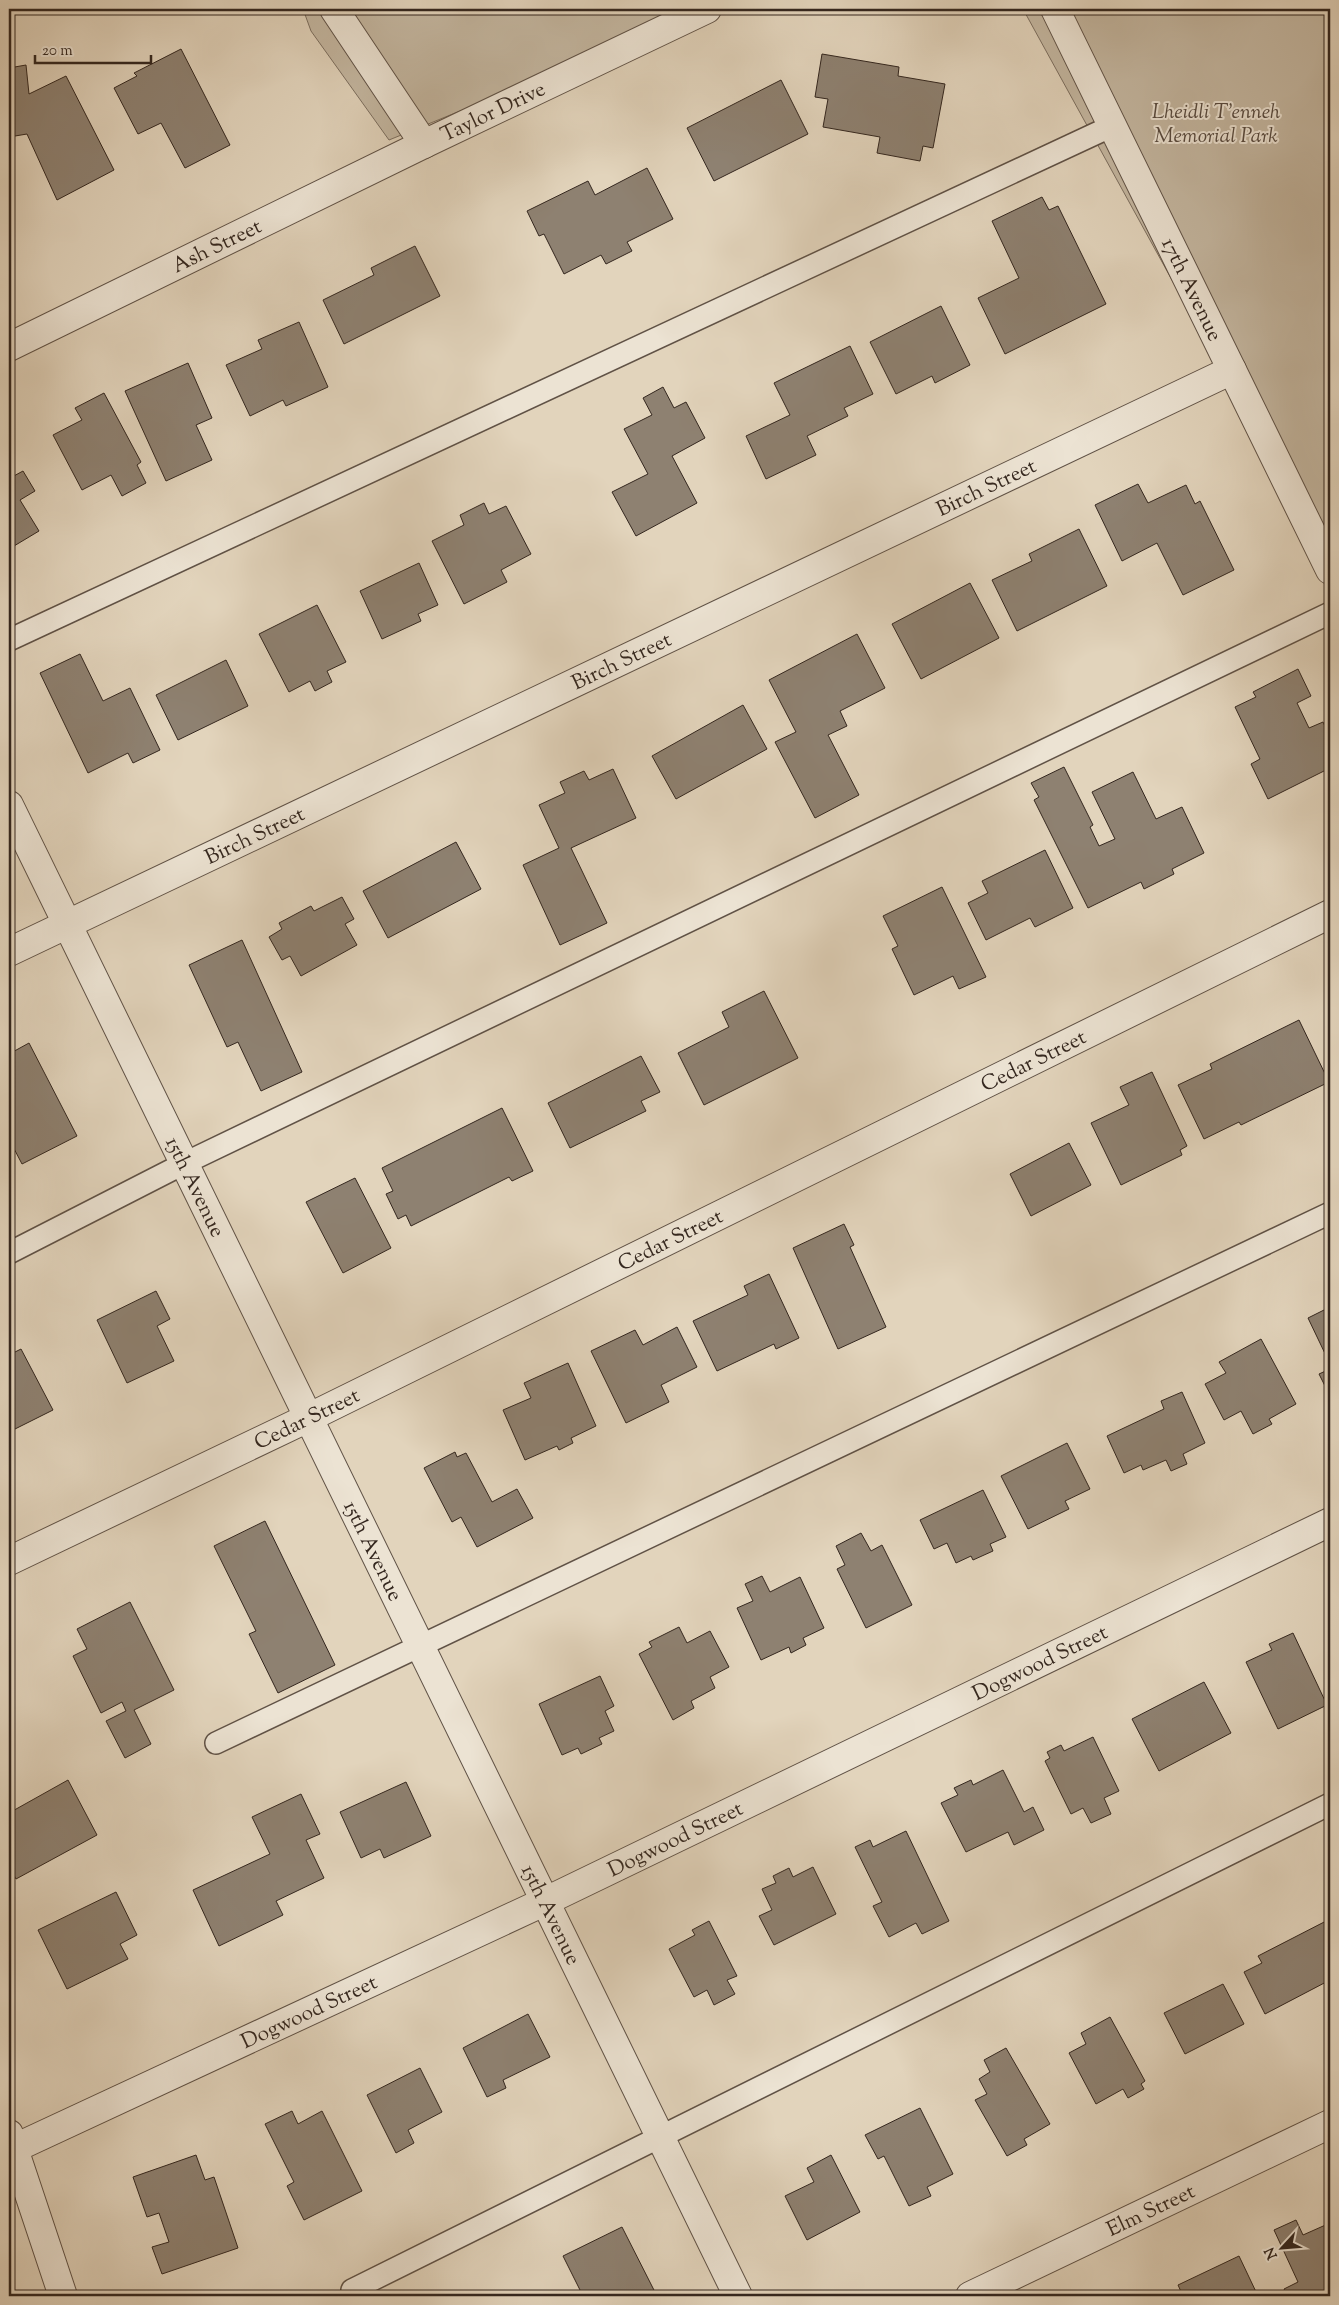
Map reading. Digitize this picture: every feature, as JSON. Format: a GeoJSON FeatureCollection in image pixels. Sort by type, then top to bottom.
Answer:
{"type":"FeatureCollection","features":[{"type":"Feature","properties":{"kind":"street","name":"Taylor Drive"},"geometry":{"type":"LineString","coordinates":[[334,9],[424,144],[707,9]]}},
{"type":"Feature","properties":{"kind":"street","name":"17th Avenue"},"geometry":{"type":"LineString","coordinates":[[1055,9],[1330,570]]}},
{"type":"Feature","properties":{"kind":"street","name":"Ash Street"},"geometry":{"type":"LineString","coordinates":[[9,348],[424,144]]}},
{"type":"Feature","properties":{"kind":"street","name":"Birch Street"},"geometry":{"type":"LineString","coordinates":[[9,952],[66,923],[1232,370]]}},
{"type":"Feature","properties":{"kind":"street","name":"15th Avenue"},"geometry":{"type":"LineString","coordinates":[[9,806],[738,2296]]}},
{"type":"Feature","properties":{"kind":"street","name":"Cedar Street"},"geometry":{"type":"LineString","coordinates":[[9,1561],[308,1418],[1330,914]]}},
{"type":"Feature","properties":{"kind":"street","name":"Dogwood Street"},"geometry":{"type":"LineString","coordinates":[[12,2141],[546,1901],[1330,1522]]}},
{"type":"Feature","properties":{"kind":"street","name":"Elm Street"},"geometry":{"type":"LineString","coordinates":[[970,2296],[1330,2124]]}},
{"type":"Feature","properties":{"kind":"street"},"geometry":{"type":"LineString","coordinates":[[12,2141],[63,2296]]}},
{"type":"Feature","properties":{"kind":"lane"},"geometry":{"type":"LineString","coordinates":[[9,640],[1112,126]]}},
{"type":"Feature","properties":{"kind":"lane"},"geometry":{"type":"LineString","coordinates":[[9,1253],[185,1163],[1330,613]]}},
{"type":"Feature","properties":{"kind":"lane"},"geometry":{"type":"LineString","coordinates":[[216,1742],[1330,1213]]}},
{"type":"Feature","properties":{"kind":"lane"},"geometry":{"type":"LineString","coordinates":[[352,2290],[1330,1804]]}},
{"type":"Feature","properties":{"kind":"green space"},"geometry":{"type":"Polygon","coordinates":[[[303,9],[710,9],[389,140],[311,31],[303,9]]]}},
{"type":"Feature","properties":{"kind":"green space","name":"Lheidli T'enneh Memorial Park"},"geometry":{"type":"Polygon","coordinates":[[[1023,9],[1330,9],[1330,593],[1211,351],[1023,9]]]}},
{"type":"Feature","properties":{"kind":"building"},"geometry":{"type":"Polygon","coordinates":[[[181,49],[230,145],[185,168],[161,123],[138,134],[114,88],[137,76],[134,73],[181,49]]]}},
{"type":"Feature","properties":{"kind":"building"},"geometry":{"type":"Polygon","coordinates":[[[822,54],[899,67],[898,76],[945,84],[933,148],[923,146],[920,161],[877,153],[880,137],[823,127],[828,99],[815,97],[822,54]]]}},
{"type":"Feature","properties":{"kind":"building"},"geometry":{"type":"Polygon","coordinates":[[[26,65],[29,94],[66,76],[114,170],[57,200],[27,134],[9,137],[9,68],[26,65]]]}},
{"type":"Feature","properties":{"kind":"building"},"geometry":{"type":"Polygon","coordinates":[[[781,80],[808,134],[714,181],[687,128],[781,80]]]}},
{"type":"Feature","properties":{"kind":"building"},"geometry":{"type":"Polygon","coordinates":[[[647,168],[673,219],[627,242],[632,251],[606,264],[601,255],[564,274],[544,234],[539,236],[527,211],[588,181],[595,195],[647,168]]]}},
{"type":"Feature","properties":{"kind":"building"},"geometry":{"type":"Polygon","coordinates":[[[1042,197],[1049,210],[1058,206],[1106,304],[1005,354],[978,298],[1019,278],[992,221],[1042,197]]]}},
{"type":"Feature","properties":{"kind":"building"},"geometry":{"type":"Polygon","coordinates":[[[415,246],[440,296],[344,344],[323,300],[374,275],[371,268],[415,246]]]}},
{"type":"Feature","properties":{"kind":"building"},"geometry":{"type":"Polygon","coordinates":[[[941,306],[970,365],[935,383],[932,376],[896,394],[870,342],[941,306]]]}},
{"type":"Feature","properties":{"kind":"building"},"geometry":{"type":"Polygon","coordinates":[[[299,322],[328,387],[286,406],[283,400],[250,416],[226,365],[262,349],[258,340],[299,322]]]}},
{"type":"Feature","properties":{"kind":"building"},"geometry":{"type":"Polygon","coordinates":[[[850,346],[873,394],[844,408],[848,416],[807,436],[816,455],[766,479],[746,436],[790,415],[774,383],[850,346]]]}},
{"type":"Feature","properties":{"kind":"building"},"geometry":{"type":"Polygon","coordinates":[[[188,363],[212,418],[196,425],[212,460],[166,481],[125,391],[188,363]]]}},
{"type":"Feature","properties":{"kind":"building"},"geometry":{"type":"Polygon","coordinates":[[[663,387],[674,408],[686,402],[705,438],[672,456],[697,503],[636,536],[612,492],[648,474],[624,429],[652,415],[643,398],[663,387]]]}},
{"type":"Feature","properties":{"kind":"building"},"geometry":{"type":"Polygon","coordinates":[[[104,393],[141,462],[137,465],[146,483],[122,496],[111,475],[82,490],[53,435],[82,420],[75,408],[104,393]]]}},
{"type":"Feature","properties":{"kind":"building"},"geometry":{"type":"Polygon","coordinates":[[[9,471],[12,477],[23,471],[35,491],[20,500],[39,531],[9,549],[9,471]]]}},
{"type":"Feature","properties":{"kind":"building"},"geometry":{"type":"Polygon","coordinates":[[[1138,484],[1148,503],[1186,485],[1195,504],[1200,501],[1234,570],[1183,595],[1157,543],[1122,561],[1095,505],[1138,484]]]}},
{"type":"Feature","properties":{"kind":"building"},"geometry":{"type":"Polygon","coordinates":[[[484,503],[489,514],[506,506],[531,554],[501,570],[507,582],[464,604],[432,541],[464,525],[460,515],[484,503]]]}},
{"type":"Feature","properties":{"kind":"building"},"geometry":{"type":"Polygon","coordinates":[[[1079,529],[1107,586],[1017,631],[992,580],[1032,561],[1029,554],[1079,529]]]}},
{"type":"Feature","properties":{"kind":"building"},"geometry":{"type":"Polygon","coordinates":[[[419,563],[438,605],[418,614],[421,621],[382,639],[360,591],[419,563]]]}},
{"type":"Feature","properties":{"kind":"building"},"geometry":{"type":"Polygon","coordinates":[[[970,583],[999,638],[921,679],[892,624],[970,583]]]}},
{"type":"Feature","properties":{"kind":"building"},"geometry":{"type":"Polygon","coordinates":[[[317,605],[346,662],[327,671],[332,682],[315,691],[310,681],[289,692],[259,634],[317,605]]]}},
{"type":"Feature","properties":{"kind":"building"},"geometry":{"type":"Polygon","coordinates":[[[857,634],[885,688],[840,711],[847,726],[828,735],[859,795],[815,818],[775,742],[796,732],[769,680],[857,634]]]}},
{"type":"Feature","properties":{"kind":"building"},"geometry":{"type":"Polygon","coordinates":[[[80,654],[103,701],[130,688],[160,750],[133,763],[128,753],[88,773],[40,673],[80,654]]]}},
{"type":"Feature","properties":{"kind":"building"},"geometry":{"type":"Polygon","coordinates":[[[226,660],[248,706],[178,740],[156,695],[226,660]]]}},
{"type":"Feature","properties":{"kind":"building"},"geometry":{"type":"Polygon","coordinates":[[[1298,669],[1311,696],[1297,703],[1309,728],[1323,722],[1330,737],[1330,768],[1268,799],[1251,764],[1260,759],[1235,707],[1256,697],[1253,692],[1298,669]]]}},
{"type":"Feature","properties":{"kind":"building"},"geometry":{"type":"Polygon","coordinates":[[[743,705],[767,749],[676,799],[652,756],[743,705]]]}},
{"type":"Feature","properties":{"kind":"building"},"geometry":{"type":"Polygon","coordinates":[[[1064,767],[1093,825],[1090,827],[1099,846],[1115,839],[1092,792],[1133,772],[1156,819],[1182,807],[1204,853],[1172,869],[1174,874],[1144,889],[1141,882],[1088,908],[1034,800],[1039,797],[1031,783],[1064,767]]]}},
{"type":"Feature","properties":{"kind":"building"},"geometry":{"type":"Polygon","coordinates":[[[613,769],[636,818],[571,848],[607,923],[560,945],[523,865],[559,848],[539,805],[565,793],[560,782],[584,771],[589,780],[613,769]]]}},
{"type":"Feature","properties":{"kind":"building"},"geometry":{"type":"Polygon","coordinates":[[[456,842],[481,889],[388,938],[363,891],[456,842]]]}},
{"type":"Feature","properties":{"kind":"building"},"geometry":{"type":"Polygon","coordinates":[[[1045,850],[1073,908],[1035,927],[1030,918],[986,940],[968,903],[988,893],[982,881],[1045,850]]]}},
{"type":"Feature","properties":{"kind":"building"},"geometry":{"type":"Polygon","coordinates":[[[942,887],[986,977],[959,989],[953,976],[914,995],[892,949],[898,946],[883,916],[942,887]]]}},
{"type":"Feature","properties":{"kind":"building"},"geometry":{"type":"Polygon","coordinates":[[[342,897],[354,919],[345,924],[357,945],[301,976],[290,956],[282,960],[269,937],[282,929],[279,923],[311,906],[314,911],[342,897]]]}},
{"type":"Feature","properties":{"kind":"building"},"geometry":{"type":"Polygon","coordinates":[[[242,940],[302,1072],[261,1091],[238,1042],[227,1047],[189,965],[242,940]]]}},
{"type":"Feature","properties":{"kind":"building"},"geometry":{"type":"Polygon","coordinates":[[[764,991],[798,1058],[704,1105],[678,1053],[729,1027],[722,1012],[764,991]]]}},
{"type":"Feature","properties":{"kind":"building"},"geometry":{"type":"Polygon","coordinates":[[[1299,1020],[1329,1082],[1241,1125],[1239,1122],[1204,1139],[1178,1085],[1212,1069],[1210,1064],[1299,1020]]]}},
{"type":"Feature","properties":{"kind":"building"},"geometry":{"type":"Polygon","coordinates":[[[29,1043],[77,1136],[22,1164],[9,1139],[9,1054],[29,1043]]]}},
{"type":"Feature","properties":{"kind":"building"},"geometry":{"type":"Polygon","coordinates":[[[641,1056],[660,1092],[641,1101],[646,1111],[570,1148],[548,1103],[641,1056]]]}},
{"type":"Feature","properties":{"kind":"building"},"geometry":{"type":"Polygon","coordinates":[[[1152,1072],[1187,1146],[1180,1150],[1182,1155],[1121,1185],[1091,1123],[1129,1105],[1120,1087],[1152,1072]]]}},
{"type":"Feature","properties":{"kind":"building"},"geometry":{"type":"Polygon","coordinates":[[[502,1108],[533,1171],[512,1181],[509,1177],[411,1226],[406,1215],[398,1219],[386,1194],[393,1191],[382,1168],[502,1108]]]}},
{"type":"Feature","properties":{"kind":"building"},"geometry":{"type":"Polygon","coordinates":[[[1069,1143],[1091,1185],[1031,1216],[1010,1174],[1069,1143]]]}},
{"type":"Feature","properties":{"kind":"building"},"geometry":{"type":"Polygon","coordinates":[[[355,1178],[391,1248],[343,1273],[306,1202],[355,1178]]]}},
{"type":"Feature","properties":{"kind":"building"},"geometry":{"type":"Polygon","coordinates":[[[844,1224],[854,1245],[850,1247],[886,1327],[838,1349],[793,1248],[844,1224]]]}},
{"type":"Feature","properties":{"kind":"building"},"geometry":{"type":"Polygon","coordinates":[[[769,1274],[799,1338],[776,1349],[774,1344],[717,1371],[693,1321],[748,1295],[744,1286],[769,1274]]]}},
{"type":"Feature","properties":{"kind":"building"},"geometry":{"type":"Polygon","coordinates":[[[156,1291],[170,1319],[157,1326],[174,1361],[127,1383],[97,1320],[156,1291]]]}},
{"type":"Feature","properties":{"kind":"building"},"geometry":{"type":"Polygon","coordinates":[[[1330,1307],[1330,1364],[1308,1318],[1330,1307]]]}},
{"type":"Feature","properties":{"kind":"building"},"geometry":{"type":"Polygon","coordinates":[[[677,1327],[697,1367],[661,1385],[669,1402],[626,1423],[591,1351],[635,1330],[643,1345],[677,1327]]]}},
{"type":"Feature","properties":{"kind":"building"},"geometry":{"type":"Polygon","coordinates":[[[1261,1339],[1296,1404],[1269,1419],[1272,1424],[1253,1434],[1241,1411],[1224,1420],[1205,1384],[1226,1373],[1219,1362],[1261,1339]]]}},
{"type":"Feature","properties":{"kind":"building"},"geometry":{"type":"Polygon","coordinates":[[[21,1349],[53,1410],[9,1432],[9,1355],[21,1349]]]}},
{"type":"Feature","properties":{"kind":"building"},"geometry":{"type":"Polygon","coordinates":[[[568,1363],[596,1426],[571,1438],[573,1443],[559,1450],[557,1446],[525,1460],[503,1410],[531,1398],[524,1383],[568,1363]]]}},
{"type":"Feature","properties":{"kind":"building"},"geometry":{"type":"Polygon","coordinates":[[[1330,1369],[1330,1396],[1319,1374],[1330,1369]]]}},
{"type":"Feature","properties":{"kind":"building"},"geometry":{"type":"Polygon","coordinates":[[[1182,1392],[1205,1443],[1183,1454],[1187,1464],[1171,1471],[1166,1460],[1143,1470],[1141,1465],[1124,1473],[1107,1436],[1164,1409],[1161,1401],[1182,1392]]]}},
{"type":"Feature","properties":{"kind":"building"},"geometry":{"type":"Polygon","coordinates":[[[1067,1443],[1090,1489],[1065,1501],[1069,1509],[1028,1529],[1001,1476],[1067,1443]]]}},
{"type":"Feature","properties":{"kind":"building"},"geometry":{"type":"Polygon","coordinates":[[[455,1452],[457,1457],[466,1453],[492,1502],[517,1489],[533,1518],[477,1547],[461,1517],[452,1522],[424,1468],[455,1452]]]}},
{"type":"Feature","properties":{"kind":"building"},"geometry":{"type":"Polygon","coordinates":[[[983,1490],[1006,1537],[990,1544],[993,1551],[973,1560],[971,1556],[956,1563],[947,1543],[934,1549],[920,1520],[983,1490]]]}},
{"type":"Feature","properties":{"kind":"building"},"geometry":{"type":"Polygon","coordinates":[[[265,1521],[335,1665],[278,1693],[249,1634],[256,1631],[214,1546],[265,1521]]]}},
{"type":"Feature","properties":{"kind":"building"},"geometry":{"type":"Polygon","coordinates":[[[861,1533],[871,1551],[882,1545],[912,1605],[866,1628],[837,1569],[845,1565],[836,1546],[861,1533]]]}},
{"type":"Feature","properties":{"kind":"building"},"geometry":{"type":"Polygon","coordinates":[[[762,1576],[770,1592],[800,1577],[824,1628],[803,1638],[806,1645],[791,1653],[789,1647],[761,1660],[737,1608],[753,1601],[745,1584],[762,1576]]]}},
{"type":"Feature","properties":{"kind":"building"},"geometry":{"type":"Polygon","coordinates":[[[130,1602],[174,1690],[134,1710],[151,1744],[125,1758],[106,1721],[126,1711],[122,1702],[101,1713],[73,1656],[87,1649],[77,1629],[130,1602]]]}},
{"type":"Feature","properties":{"kind":"building"},"geometry":{"type":"Polygon","coordinates":[[[679,1627],[687,1643],[710,1631],[729,1667],[710,1677],[715,1688],[691,1701],[694,1708],[673,1720],[639,1654],[652,1647],[649,1642],[679,1627]]]}},
{"type":"Feature","properties":{"kind":"building"},"geometry":{"type":"Polygon","coordinates":[[[1293,1633],[1327,1705],[1278,1729],[1246,1662],[1272,1650],[1269,1644],[1293,1633]]]}},
{"type":"Feature","properties":{"kind":"building"},"geometry":{"type":"Polygon","coordinates":[[[600,1676],[614,1706],[605,1711],[614,1731],[599,1738],[602,1744],[581,1754],[578,1748],[562,1755],[539,1704],[600,1676]]]}},
{"type":"Feature","properties":{"kind":"building"},"geometry":{"type":"Polygon","coordinates":[[[1204,1682],[1231,1733],[1159,1771],[1132,1719],[1204,1682]]]}},
{"type":"Feature","properties":{"kind":"building"},"geometry":{"type":"Polygon","coordinates":[[[1093,1737],[1119,1791],[1104,1798],[1111,1814],[1091,1823],[1083,1808],[1071,1814],[1045,1761],[1050,1758],[1047,1752],[1061,1745],[1064,1751],[1093,1737]]]}},
{"type":"Feature","properties":{"kind":"building"},"geometry":{"type":"Polygon","coordinates":[[[1003,1770],[1024,1812],[1033,1807],[1044,1830],[1014,1845],[1008,1832],[966,1852],[941,1803],[958,1795],[954,1788],[971,1780],[973,1785],[1003,1770]]]}},
{"type":"Feature","properties":{"kind":"building"},"geometry":{"type":"Polygon","coordinates":[[[68,1780],[97,1835],[16,1879],[9,1866],[9,1813],[68,1780]]]}},
{"type":"Feature","properties":{"kind":"building"},"geometry":{"type":"Polygon","coordinates":[[[406,1782],[431,1836],[384,1858],[380,1849],[361,1858],[340,1812],[406,1782]]]}},
{"type":"Feature","properties":{"kind":"building"},"geometry":{"type":"Polygon","coordinates":[[[301,1794],[320,1834],[306,1840],[324,1878],[276,1901],[283,1915],[219,1946],[193,1890],[270,1854],[252,1817],[301,1794]]]}},
{"type":"Feature","properties":{"kind":"building"},"geometry":{"type":"Polygon","coordinates":[[[906,1831],[949,1921],[922,1934],[916,1923],[889,1937],[873,1906],[882,1902],[855,1847],[870,1840],[873,1847],[906,1831]]]}},
{"type":"Feature","properties":{"kind":"building"},"geometry":{"type":"Polygon","coordinates":[[[813,1867],[836,1914],[774,1945],[759,1916],[772,1910],[762,1889],[776,1883],[773,1876],[789,1868],[793,1877],[813,1867]]]}},
{"type":"Feature","properties":{"kind":"building"},"geometry":{"type":"Polygon","coordinates":[[[116,1892],[137,1935],[120,1944],[128,1959],[67,1989],[38,1930],[116,1892]]]}},
{"type":"Feature","properties":{"kind":"building"},"geometry":{"type":"Polygon","coordinates":[[[1330,1919],[1330,1980],[1265,2014],[1244,1972],[1262,1963],[1258,1956],[1330,1919]]]}},
{"type":"Feature","properties":{"kind":"building"},"geometry":{"type":"Polygon","coordinates":[[[709,1921],[737,1976],[727,1980],[735,1994],[714,2005],[707,1990],[694,1997],[669,1949],[695,1935],[692,1930],[709,1921]]]}},
{"type":"Feature","properties":{"kind":"building"},"geometry":{"type":"Polygon","coordinates":[[[1223,1984],[1244,2024],[1185,2054],[1164,2013],[1223,1984]]]}},
{"type":"Feature","properties":{"kind":"building"},"geometry":{"type":"Polygon","coordinates":[[[528,2014],[550,2057],[503,2080],[506,2088],[487,2097],[463,2048],[528,2014]]]}},
{"type":"Feature","properties":{"kind":"building"},"geometry":{"type":"Polygon","coordinates":[[[1110,2017],[1145,2081],[1141,2084],[1144,2089],[1128,2098],[1123,2089],[1096,2104],[1069,2053],[1086,2044],[1081,2033],[1110,2017]]]}},
{"type":"Feature","properties":{"kind":"building"},"geometry":{"type":"Polygon","coordinates":[[[1006,2048],[1050,2124],[1024,2139],[1027,2145],[1007,2156],[975,2100],[987,2094],[979,2079],[990,2072],[984,2060],[1006,2048]]]}},
{"type":"Feature","properties":{"kind":"building"},"geometry":{"type":"Polygon","coordinates":[[[420,2068],[442,2112],[408,2130],[414,2143],[396,2153],[367,2095],[420,2068]]]}},
{"type":"Feature","properties":{"kind":"building"},"geometry":{"type":"Polygon","coordinates":[[[920,2108],[953,2174],[927,2187],[931,2196],[909,2206],[884,2156],[878,2159],[865,2135],[920,2108]]]}},
{"type":"Feature","properties":{"kind":"building"},"geometry":{"type":"Polygon","coordinates":[[[292,2111],[298,2124],[322,2111],[362,2191],[304,2220],[287,2186],[294,2182],[265,2124],[292,2111]]]}},
{"type":"Feature","properties":{"kind":"building"},"geometry":{"type":"Polygon","coordinates":[[[196,2155],[205,2180],[214,2177],[238,2248],[162,2274],[152,2247],[169,2242],[159,2213],[147,2217],[133,2177],[196,2155]]]}},
{"type":"Feature","properties":{"kind":"building"},"geometry":{"type":"Polygon","coordinates":[[[831,2155],[860,2212],[807,2240],[785,2196],[814,2182],[807,2168],[831,2155]]]}},
{"type":"Feature","properties":{"kind":"building"},"geometry":{"type":"Polygon","coordinates":[[[1296,2220],[1303,2235],[1330,2223],[1330,2296],[1287,2296],[1284,2289],[1298,2282],[1274,2230],[1296,2220]]]}},
{"type":"Feature","properties":{"kind":"building"},"geometry":{"type":"Polygon","coordinates":[[[622,2227],[657,2296],[583,2296],[563,2256],[622,2227]]]}},
{"type":"Feature","properties":{"kind":"building"},"geometry":{"type":"Polygon","coordinates":[[[1239,2256],[1258,2296],[1183,2296],[1178,2285],[1239,2256]]]}}]}
